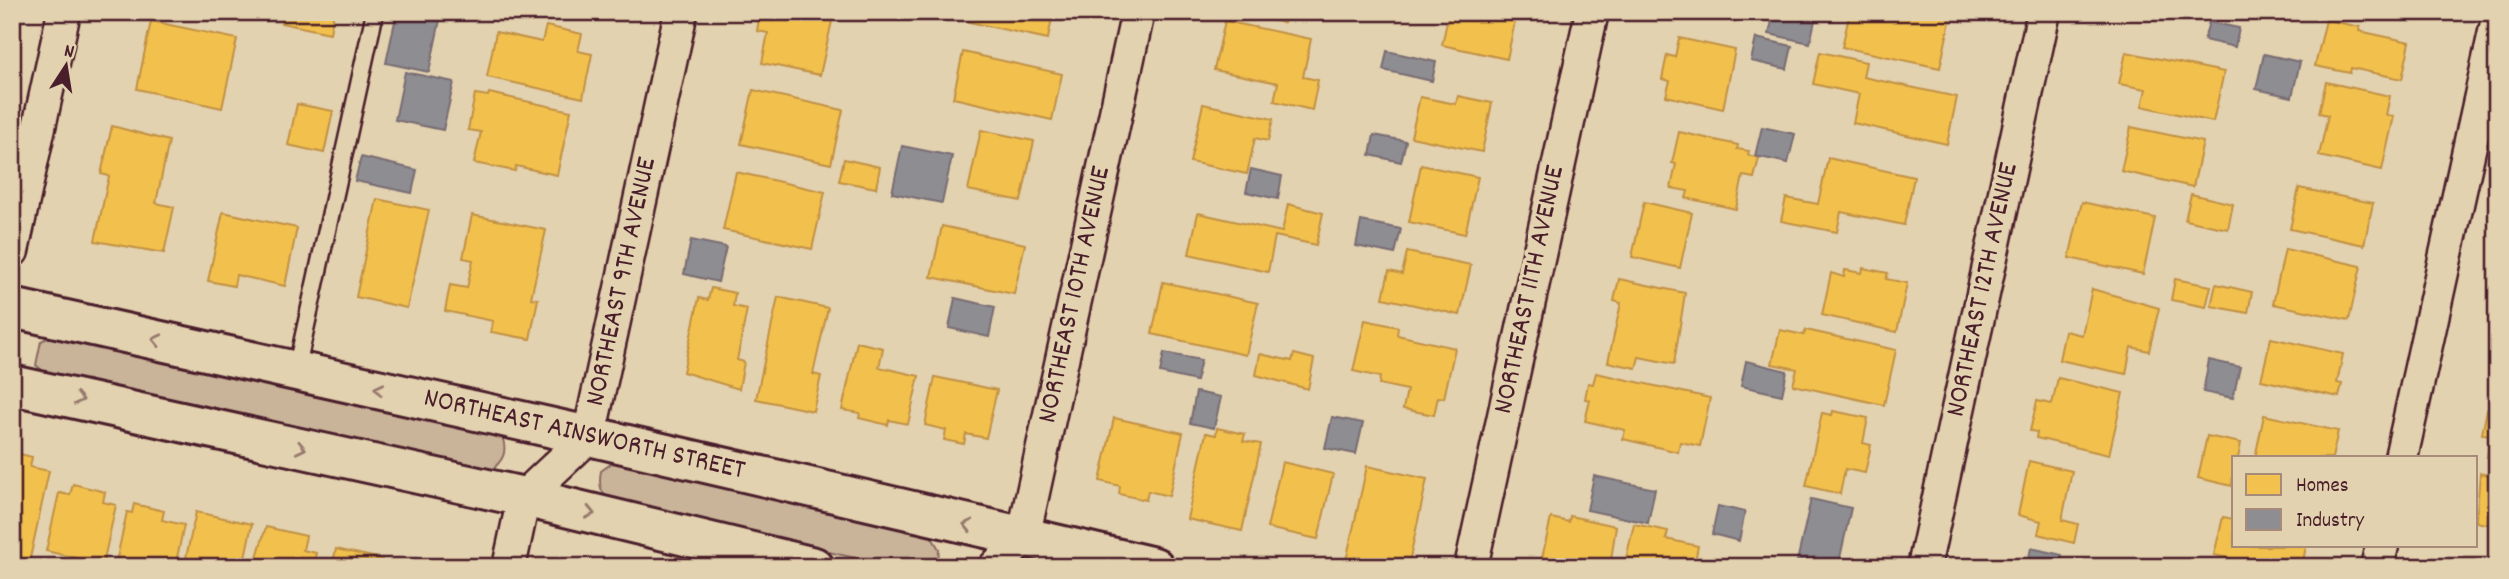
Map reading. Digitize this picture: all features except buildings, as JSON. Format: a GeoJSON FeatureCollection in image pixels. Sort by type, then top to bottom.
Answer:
{"type":"FeatureCollection","features":[{"type":"Feature","properties":{"kind":"street"},"geometry":{"type":"LineString","coordinates":[[12,251],[64,12]]}},
{"type":"Feature","properties":{"kind":"street","name":"NORTHEAST 9TH AVENUE"},"geometry":{"type":"LineString","coordinates":[[524,497],[589,436],[681,12]]}},
{"type":"Feature","properties":{"kind":"street","name":"NORTHEAST 10TH AVENUE"},"geometry":{"type":"LineString","coordinates":[[1023,538],[1138,12]]}},
{"type":"Feature","properties":{"kind":"street","name":"NORTHEAST 11TH AVENUE"},"geometry":{"type":"LineString","coordinates":[[1471,567],[1592,12]]}},
{"type":"Feature","properties":{"kind":"street","name":"NORTHEAST 12TH AVENUE"},"geometry":{"type":"LineString","coordinates":[[1923,567],[2043,12]]}},
{"type":"Feature","properties":{"kind":"street"},"geometry":{"type":"LineString","coordinates":[[2401,456],[2497,23]]}},
{"type":"Feature","properties":{"kind":"street","name":"NORTHEAST AINSWORTH STREET"},"geometry":{"type":"LineString","coordinates":[[12,308],[589,436],[1154,567]]}},
{"type":"Feature","properties":{"kind":"street"},"geometry":{"type":"LineString","coordinates":[[12,385],[524,497],[814,567]]}},
{"type":"Feature","properties":{"kind":"street"},"geometry":{"type":"LineString","coordinates":[[509,567],[524,497]]}},
{"type":"Feature","properties":{"kind":"street"},"geometry":{"type":"LineString","coordinates":[[995,567],[1023,538]]}},
{"type":"Feature","properties":{"kind":"street"},"geometry":{"type":"LineString","coordinates":[[2377,567],[2382,548]]}},
{"type":"Feature","properties":{"kind":"lane"},"geometry":{"type":"LineString","coordinates":[[296,371],[375,12]]}},
{"type":"Feature","properties":{"kind":"shaded area"},"geometry":{"type":"Polygon","coordinates":[[[55,335],[502,436],[504,452],[501,460],[490,472],[48,375],[36,365],[41,341],[55,335]]]}},
{"type":"Feature","properties":{"kind":"shaded area"},"geometry":{"type":"Polygon","coordinates":[[[620,462],[928,531],[939,549],[938,561],[932,567],[895,567],[612,503],[601,489],[601,471],[612,463],[620,462]]]}}]}
